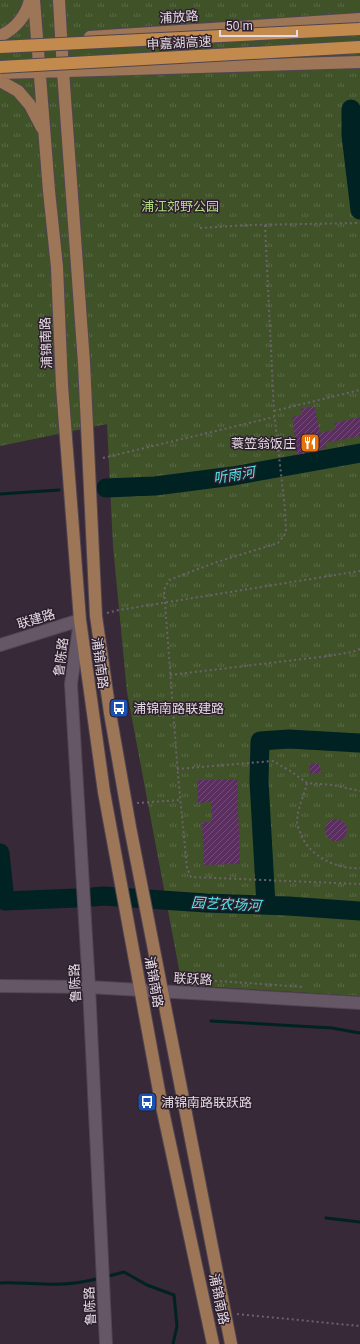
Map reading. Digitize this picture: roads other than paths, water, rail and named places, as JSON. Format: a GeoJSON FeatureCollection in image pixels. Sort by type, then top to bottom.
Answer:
{"type":"FeatureCollection","features":[{"type":"Feature","properties":{"kind":"highway","name":"申嘉湖高速"},"geometry":{"type":"LineString","coordinates":[[0,47],[360,29]]}},
{"type":"Feature","properties":{"kind":"highway","name":"申嘉湖高速"},"geometry":{"type":"LineString","coordinates":[[0,67],[360,47]]}},
{"type":"Feature","properties":{"kind":"main road"},"geometry":{"type":"LineString","coordinates":[[0,36],[17,24],[30,0]]}},
{"type":"Feature","properties":{"kind":"main road","name":"浦锦南路"},"geometry":{"type":"LineString","coordinates":[[34,0],[57,267],[62,393],[80,620],[104,792],[162,1102],[214,1344]]}},
{"type":"Feature","properties":{"kind":"main road","name":"浦锦南路"},"geometry":{"type":"LineString","coordinates":[[59,0],[84,363],[96,616],[110,713],[140,881],[218,1285],[231,1344]]}},
{"type":"Feature","properties":{"kind":"main road","name":"浦放路"},"geometry":{"type":"LineString","coordinates":[[0,42],[360,19]]}},
{"type":"Feature","properties":{"kind":"main road"},"geometry":{"type":"LineString","coordinates":[[0,73],[360,62]]}},
{"type":"Feature","properties":{"kind":"main road"},"geometry":{"type":"LineString","coordinates":[[0,81],[18,91],[30,105],[42,127],[45,136]]}},
{"type":"Feature","properties":{"kind":"street","name":"联建路"},"geometry":{"type":"LineString","coordinates":[[0,645],[80,620]]}},
{"type":"Feature","properties":{"kind":"street","name":"鲁陈路"},"geometry":{"type":"LineString","coordinates":[[80,620],[71,684],[90,987],[102,1284],[106,1344]]}},
{"type":"Feature","properties":{"kind":"street","name":"联跃路"},"geometry":{"type":"LineString","coordinates":[[0,986],[90,987],[360,1003]]}},
{"type":"Feature","properties":{"kind":"waterway"},"geometry":{"type":"LineString","coordinates":[[351,109],[351,135],[360,210]]}},
{"type":"Feature","properties":{"kind":"waterway","name":"听雨河"},"geometry":{"type":"LineString","coordinates":[[106,488],[155,486],[233,476],[360,453]]}},
{"type":"Feature","properties":{"kind":"waterway","name":"听雨河"},"geometry":{"type":"LineString","coordinates":[[0,494],[59,490]]}},
{"type":"Feature","properties":{"kind":"waterway"},"geometry":{"type":"LineString","coordinates":[[266,905],[259,781],[260,741],[289,739],[360,743]]}},
{"type":"Feature","properties":{"kind":"waterway","name":"园艺农场河"},"geometry":{"type":"LineString","coordinates":[[0,853],[5,901],[76,898]]}},
{"type":"Feature","properties":{"kind":"waterway","name":"园艺农场河"},"geometry":{"type":"LineString","coordinates":[[93,897],[103,896],[360,911]]}},
{"type":"Feature","properties":{"kind":"waterway"},"geometry":{"type":"LineString","coordinates":[[211,1021],[332,1028],[360,1033]]}},
{"type":"Feature","properties":{"kind":"waterway"},"geometry":{"type":"LineString","coordinates":[[326,1218],[360,1222]]}},
{"type":"Feature","properties":{"kind":"waterway"},"geometry":{"type":"LineString","coordinates":[[105,1277],[124,1272],[147,1285],[174,1295],[177,1326],[173,1344]]}},
{"type":"Feature","properties":{"kind":"waterway"},"geometry":{"type":"LineString","coordinates":[[0,1283],[65,1284],[100,1278]]}},
{"type":"Feature","properties":{"kind":"place","name":"蓑笠翁饭庄"},"geometry":{"type":"Point","coordinates":[310,443]}},
{"type":"Feature","properties":{"kind":"place","name":"浦锦南路联建路"},"geometry":{"type":"Point","coordinates":[119,708]}},
{"type":"Feature","properties":{"kind":"place","name":"浦锦南路联跃路"},"geometry":{"type":"Point","coordinates":[147,1102]}},
{"type":"Feature","properties":{"kind":"park label","name":"浦江郊野公园"},"geometry":{"type":"Point","coordinates":[180,206]}}]}
